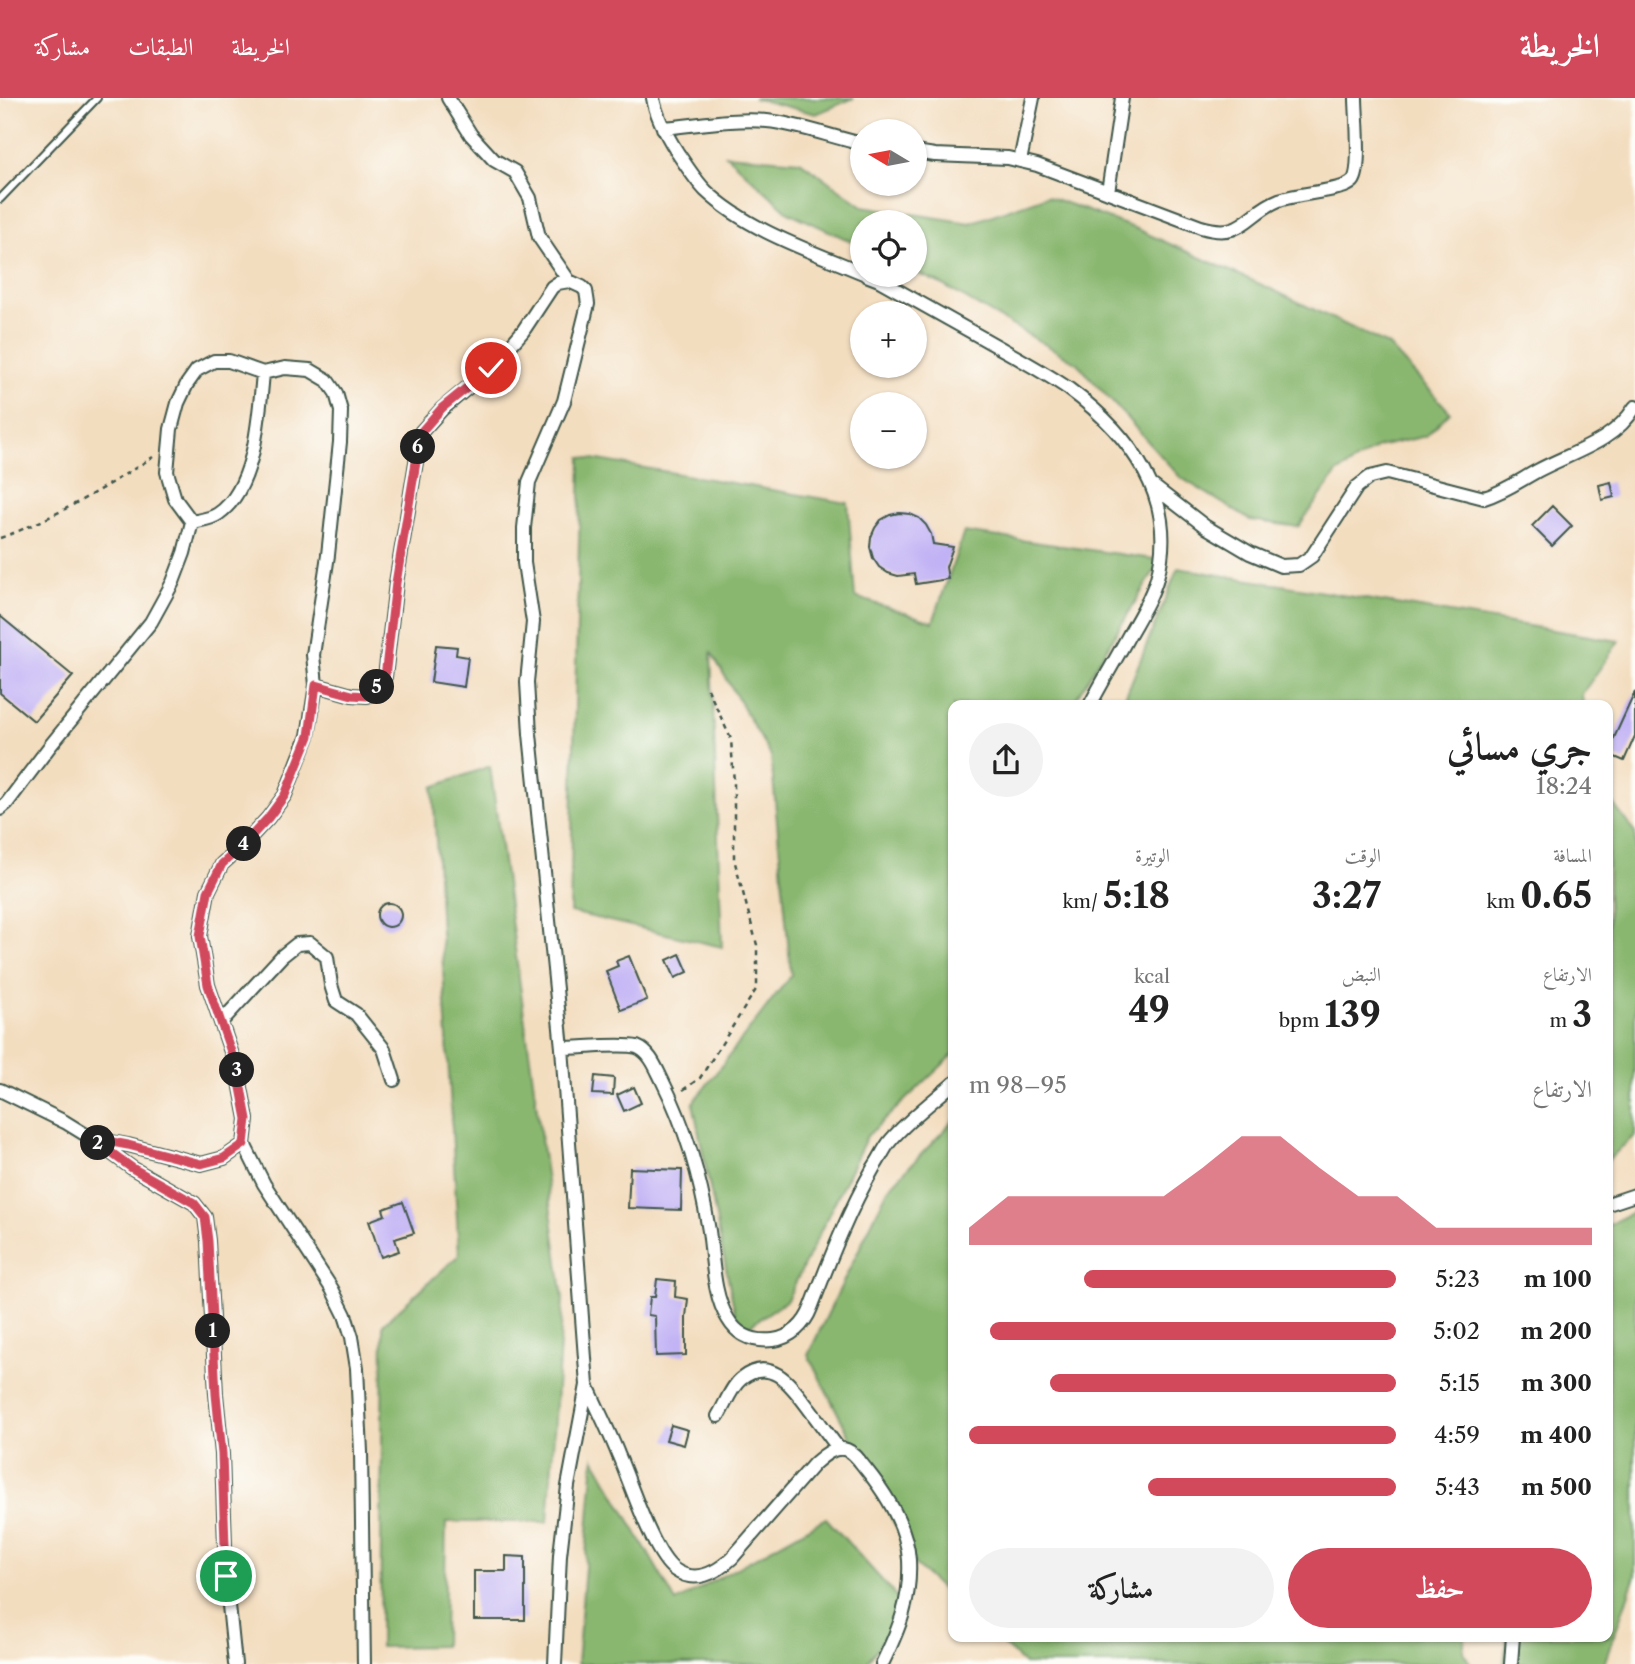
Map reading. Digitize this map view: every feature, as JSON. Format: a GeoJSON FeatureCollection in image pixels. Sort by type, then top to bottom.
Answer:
{"type":"FeatureCollection","features":[{"type":"Feature","properties":{"kind":"street"},"geometry":{"type":"LineString","coordinates":[[448,98],[471,135],[494,160],[515,172],[530,198],[539,237],[569,281],[586,291],[587,304],[564,401],[529,482],[524,540],[524,564],[533,622],[527,682],[530,734],[562,1048],[587,1385],[570,1474],[561,1541],[555,1664]]}},
{"type":"Feature","properties":{"kind":"street"},"geometry":{"type":"LineString","coordinates":[[653,98],[663,128],[673,146],[705,190],[732,212],[776,236],[850,268]]}},
{"type":"Feature","properties":{"kind":"street"},"geometry":{"type":"LineString","coordinates":[[1020,161],[1033,98]]}},
{"type":"Feature","properties":{"kind":"street"},"geometry":{"type":"LineString","coordinates":[[1108,192],[1122,98]]}},
{"type":"Feature","properties":{"kind":"street"},"geometry":{"type":"LineString","coordinates":[[928,154],[1008,158],[1037,165],[1209,230],[1236,229],[1275,202],[1347,186],[1353,181],[1358,162],[1356,98]]}},
{"type":"Feature","properties":{"kind":"street"},"geometry":{"type":"LineString","coordinates":[[663,128],[766,121],[788,124],[850,141]]}},
{"type":"Feature","properties":{"kind":"street"},"geometry":{"type":"LineString","coordinates":[[316,685],[352,695],[367,696],[385,677],[396,583],[421,432],[442,408],[491,368],[523,331],[552,287],[569,281]]}},
{"type":"Feature","properties":{"kind":"street"},"geometry":{"type":"LineString","coordinates":[[891,287],[1041,371],[1069,390],[1096,411],[1117,433],[1153,486],[1161,514],[1163,539],[1156,580],[1147,604],[1093,700]]}},
{"type":"Feature","properties":{"kind":"street"},"geometry":{"type":"LineString","coordinates":[[192,522],[175,499],[167,472],[168,448],[178,403],[197,370],[214,361],[229,361],[263,373],[285,368],[310,370],[327,380],[336,393],[341,411],[340,442],[328,555],[313,655],[316,685],[309,736],[285,795],[268,818],[222,864],[208,892],[200,936],[208,985],[238,1072],[247,1119],[244,1144],[264,1184],[332,1289],[352,1337],[357,1368],[364,1664]]}},
{"type":"Feature","properties":{"kind":"street"},"geometry":{"type":"LineString","coordinates":[[192,522],[216,516],[229,503],[249,467],[257,434],[263,373]]}},
{"type":"Feature","properties":{"kind":"street"},"geometry":{"type":"LineString","coordinates":[[1153,486],[1206,527],[1250,553],[1281,566],[1299,565],[1312,556],[1357,487],[1370,477],[1387,473],[1484,498],[1498,494],[1536,471],[1600,441],[1615,431],[1635,407]]}},
{"type":"Feature","properties":{"kind":"street"},"geometry":{"type":"LineString","coordinates":[[0,809],[151,622],[173,582],[192,522]]}},
{"type":"Feature","properties":{"kind":"street"},"geometry":{"type":"LineString","coordinates":[[221,1022],[282,956],[297,944],[310,943],[327,957],[336,1001],[356,1014],[384,1049],[394,1080]]}},
{"type":"Feature","properties":{"kind":"street"},"geometry":{"type":"LineString","coordinates":[[562,1048],[638,1047],[654,1063],[671,1098],[691,1155],[709,1230],[720,1302],[727,1319],[739,1333],[754,1340],[776,1340],[792,1333],[807,1319],[836,1241],[867,1179],[890,1141],[948,1088]]}},
{"type":"Feature","properties":{"kind":"street"},"geometry":{"type":"LineString","coordinates":[[0,1090],[56,1117],[91,1138],[132,1168],[194,1203],[205,1217],[222,1454],[226,1576],[235,1664]]}},
{"type":"Feature","properties":{"kind":"street"},"geometry":{"type":"LineString","coordinates":[[91,1138],[201,1164],[224,1158],[244,1144]]}},
{"type":"Feature","properties":{"kind":"street"},"geometry":{"type":"LineString","coordinates":[[1613,1202],[1635,1195]]}},
{"type":"Feature","properties":{"kind":"street"},"geometry":{"type":"LineString","coordinates":[[718,1416],[738,1381],[751,1373],[765,1370],[779,1374],[790,1384],[839,1449]]}},
{"type":"Feature","properties":{"kind":"street"},"geometry":{"type":"LineString","coordinates":[[587,1385],[664,1561],[691,1577],[706,1576],[720,1569],[732,1558],[823,1455],[835,1449],[846,1449],[855,1455],[879,1485],[893,1510],[904,1533],[909,1559],[906,1607],[882,1664]]}},
{"type":"Feature","properties":{"kind":"street"},"geometry":{"type":"LineString","coordinates":[[1511,1664],[1513,1642]]}},
{"type":"Feature","properties":{"kind":"lane"},"geometry":{"type":"LineString","coordinates":[[0,199],[97,98]]}},
{"type":"Feature","properties":{"kind":"path"},"geometry":{"type":"LineString","coordinates":[[0,538],[48,517],[115,481],[168,448]]}},
{"type":"Feature","properties":{"kind":"path"},"geometry":{"type":"LineString","coordinates":[[671,1098],[700,1079],[757,988],[757,945],[734,859],[731,739],[706,685]]}},
{"type":"Feature","properties":{"kind":"green space"},"geometry":{"type":"Polygon","coordinates":[[[753,98],[854,98],[816,114],[753,98]]]}},
{"type":"Feature","properties":{"kind":"green space"},"geometry":{"type":"Polygon","coordinates":[[[726,155],[800,161],[863,206],[888,210],[850,210],[850,241],[788,212],[726,155]]]}},
{"type":"Feature","properties":{"kind":"green space"},"geometry":{"type":"Polygon","coordinates":[[[1047,196],[1134,228],[1388,345],[1450,412],[1426,436],[1378,447],[1337,473],[1298,527],[1250,520],[1180,477],[1077,363],[927,278],[927,216],[970,223],[1047,196]]]}},
{"type":"Feature","properties":{"kind":"green space"},"geometry":{"type":"Polygon","coordinates":[[[581,457],[848,503],[855,597],[933,622],[964,532],[1161,560],[1075,700],[948,700],[948,1060],[867,1136],[787,1300],[739,1333],[693,1103],[791,975],[771,756],[711,652],[722,947],[570,912],[581,457]]]}},
{"type":"Feature","properties":{"kind":"green space"},"geometry":{"type":"Polygon","coordinates":[[[1178,568],[1619,641],[1582,694],[1583,700],[1124,700],[1178,568]]]}},
{"type":"Feature","properties":{"kind":"green space"},"geometry":{"type":"Polygon","coordinates":[[[490,766],[563,1299],[548,1522],[446,1522],[444,1646],[380,1647],[383,1324],[459,1255],[433,787],[490,766]]]}},
{"type":"Feature","properties":{"kind":"green space"},"geometry":{"type":"Polygon","coordinates":[[[1613,804],[1635,833],[1635,1135],[1613,1155],[1613,804]]]}},
{"type":"Feature","properties":{"kind":"green space"},"geometry":{"type":"Polygon","coordinates":[[[948,1126],[948,1595],[916,1566],[808,1355],[888,1189],[948,1126]]]}},
{"type":"Feature","properties":{"kind":"green space"},"geometry":{"type":"Polygon","coordinates":[[[1635,1211],[1635,1576],[1613,1638],[1613,1222],[1635,1211]]]}},
{"type":"Feature","properties":{"kind":"green space"},"geometry":{"type":"Polygon","coordinates":[[[594,1458],[676,1602],[826,1518],[906,1607],[866,1664],[577,1664],[594,1458]]]}},
{"type":"Feature","properties":{"kind":"green space"},"geometry":{"type":"Polygon","coordinates":[[[1000,1642],[1464,1642],[1463,1652],[1471,1664],[1024,1664],[1000,1642]]]}},
{"type":"Feature","properties":{"kind":"green space"},"geometry":{"type":"Polygon","coordinates":[[[1506,1642],[1612,1642],[1604,1664],[1504,1664],[1506,1642]]]}},
{"type":"Feature","properties":{"kind":"building"},"geometry":{"type":"Polygon","coordinates":[[[1611,482],[1614,497],[1602,500],[1599,485],[1611,482]]]}},
{"type":"Feature","properties":{"kind":"building"},"geometry":{"type":"Polygon","coordinates":[[[1552,506],[1572,526],[1552,546],[1532,526],[1552,506]]]}},
{"type":"Feature","properties":{"kind":"building"},"geometry":{"type":"Polygon","coordinates":[[[899,513],[919,518],[931,534],[933,544],[953,547],[946,567],[948,579],[916,584],[914,574],[898,576],[879,567],[870,547],[871,537],[881,520],[899,513]]]}},
{"type":"Feature","properties":{"kind":"building"},"geometry":{"type":"Polygon","coordinates":[[[0,616],[73,676],[34,721],[0,693],[0,616]]]}},
{"type":"Feature","properties":{"kind":"building"},"geometry":{"type":"Polygon","coordinates":[[[436,645],[457,647],[456,655],[468,657],[464,687],[431,682],[436,645]]]}},
{"type":"Feature","properties":{"kind":"building"},"geometry":{"type":"Polygon","coordinates":[[[1635,692],[1635,736],[1624,761],[1613,756],[1613,740],[1635,692]]]}},
{"type":"Feature","properties":{"kind":"building"},"geometry":{"type":"Polygon","coordinates":[[[389,903],[397,907],[401,915],[397,923],[389,927],[381,923],[377,915],[381,907],[389,903]]]}},
{"type":"Feature","properties":{"kind":"building"},"geometry":{"type":"Polygon","coordinates":[[[680,954],[688,972],[675,978],[667,960],[680,954]]]}},
{"type":"Feature","properties":{"kind":"building"},"geometry":{"type":"Polygon","coordinates":[[[629,956],[647,1000],[621,1010],[606,971],[618,966],[616,961],[629,956]]]}},
{"type":"Feature","properties":{"kind":"building"},"geometry":{"type":"Polygon","coordinates":[[[595,1076],[614,1078],[613,1095],[593,1094],[595,1076]]]}},
{"type":"Feature","properties":{"kind":"building"},"geometry":{"type":"Polygon","coordinates":[[[634,1087],[641,1103],[624,1111],[617,1095],[634,1087]]]}},
{"type":"Feature","properties":{"kind":"building"},"geometry":{"type":"Polygon","coordinates":[[[630,1168],[682,1170],[681,1210],[628,1208],[630,1168]]]}},
{"type":"Feature","properties":{"kind":"building"},"geometry":{"type":"Polygon","coordinates":[[[403,1202],[414,1233],[395,1239],[399,1251],[381,1257],[369,1221],[385,1215],[383,1209],[403,1202]]]}},
{"type":"Feature","properties":{"kind":"building"},"geometry":{"type":"Polygon","coordinates":[[[657,1279],[676,1281],[675,1297],[688,1299],[686,1355],[656,1356],[655,1316],[648,1315],[650,1297],[655,1297],[657,1279]]]}},
{"type":"Feature","properties":{"kind":"building"},"geometry":{"type":"Polygon","coordinates":[[[671,1425],[688,1430],[684,1445],[666,1440],[671,1425]]]}},
{"type":"Feature","properties":{"kind":"building"},"geometry":{"type":"Polygon","coordinates":[[[506,1556],[525,1557],[525,1620],[474,1620],[474,1571],[506,1571],[506,1556]]]}},
{"type":"Feature","properties":{"kind":"route"},"geometry":{"type":"LineString","coordinates":[[226,1576],[222,1454],[205,1217],[194,1203],[132,1168],[91,1138],[201,1164],[224,1158],[244,1144],[247,1119],[238,1072],[208,985],[200,936],[208,892],[222,864],[268,818],[285,795],[309,736],[316,685],[352,695],[367,696],[385,677],[396,583],[421,432],[442,408],[491,368]]}}]}
